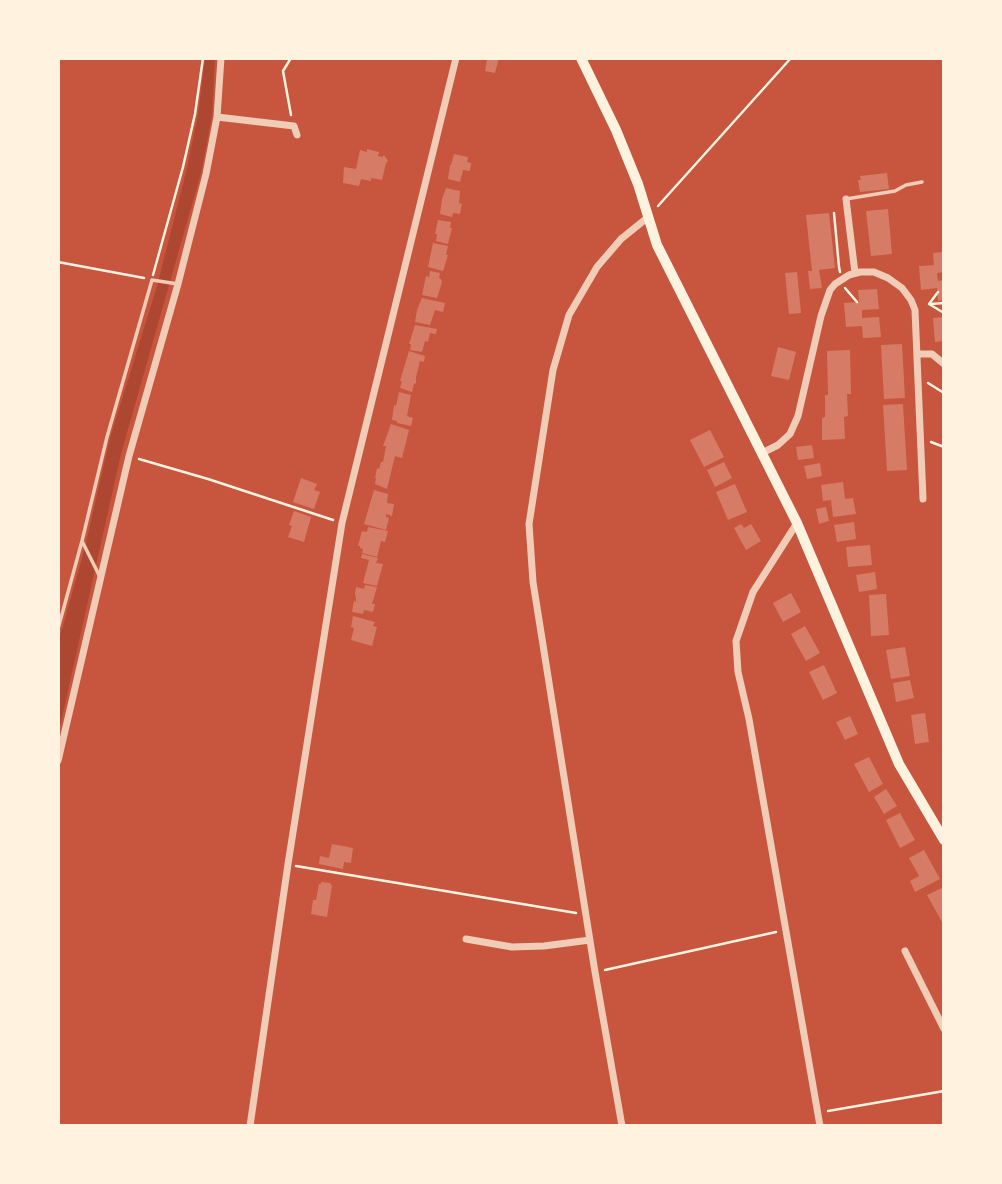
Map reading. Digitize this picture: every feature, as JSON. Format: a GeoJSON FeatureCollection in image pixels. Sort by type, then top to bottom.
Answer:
{"type":"FeatureCollection","features":[{"type":"Feature","properties":{"kind":"main road"},"geometry":{"type":"LineString","coordinates":[[581,58],[616,130],[638,184],[657,245],[797,523],[899,764],[944,840]]}},
{"type":"Feature","properties":{"kind":"street"},"geometry":{"type":"LineString","coordinates":[[58,761],[129,456],[206,174],[217,117],[221,58]]}},
{"type":"Feature","properties":{"kind":"street"},"geometry":{"type":"LineString","coordinates":[[250,1126],[341,523],[456,58]]}},
{"type":"Feature","properties":{"kind":"street"},"geometry":{"type":"LineString","coordinates":[[217,117],[294,126]]}},
{"type":"Feature","properties":{"kind":"street"},"geometry":{"type":"LineString","coordinates":[[292,117],[297,135]]}},
{"type":"Feature","properties":{"kind":"street"},"geometry":{"type":"LineString","coordinates":[[846,199],[855,273]]}},
{"type":"Feature","properties":{"kind":"street"},"geometry":{"type":"LineString","coordinates":[[612,1126],[622,1126],[533,582],[529,524],[553,370],[569,315],[597,267],[621,239],[648,218]]}},
{"type":"Feature","properties":{"kind":"street"},"geometry":{"type":"LineString","coordinates":[[762,453],[778,445],[790,434],[798,416],[821,316],[830,290],[841,279],[855,273],[867,271],[882,275],[908,294],[915,310],[923,499]]}},
{"type":"Feature","properties":{"kind":"street"},"geometry":{"type":"LineString","coordinates":[[918,354],[932,354],[944,364]]}},
{"type":"Feature","properties":{"kind":"street"},"geometry":{"type":"LineString","coordinates":[[797,523],[753,592],[736,640],[738,672],[749,719],[820,1126]]}},
{"type":"Feature","properties":{"kind":"street"},"geometry":{"type":"LineString","coordinates":[[466,939],[512,947],[590,940]]}},
{"type":"Feature","properties":{"kind":"street"},"geometry":{"type":"LineString","coordinates":[[905,951],[944,1029]]}},
{"type":"Feature","properties":{"kind":"lane"},"geometry":{"type":"LineString","coordinates":[[846,199],[895,191],[906,185],[922,182]]}},
{"type":"Feature","properties":{"kind":"lane"},"geometry":{"type":"LineString","coordinates":[[58,629],[107,436],[152,280],[178,284]]}},
{"type":"Feature","properties":{"kind":"lane"},"geometry":{"type":"LineString","coordinates":[[82,541],[100,577]]}},
{"type":"Feature","properties":{"kind":"path"},"geometry":{"type":"LineString","coordinates":[[58,262],[152,280],[183,167],[195,114],[203,58]]}},
{"type":"Feature","properties":{"kind":"path"},"geometry":{"type":"LineString","coordinates":[[291,58],[283,71],[292,117]]}},
{"type":"Feature","properties":{"kind":"path"},"geometry":{"type":"LineString","coordinates":[[648,218],[791,58]]}},
{"type":"Feature","properties":{"kind":"path"},"geometry":{"type":"LineString","coordinates":[[835,213],[841,279],[857,302]]}},
{"type":"Feature","properties":{"kind":"path"},"geometry":{"type":"LineString","coordinates":[[929,304],[937,292]]}},
{"type":"Feature","properties":{"kind":"path"},"geometry":{"type":"LineString","coordinates":[[914,306],[944,303]]}},
{"type":"Feature","properties":{"kind":"path"},"geometry":{"type":"LineString","coordinates":[[929,304],[944,313]]}},
{"type":"Feature","properties":{"kind":"path"},"geometry":{"type":"LineString","coordinates":[[919,378],[944,393]]}},
{"type":"Feature","properties":{"kind":"path"},"geometry":{"type":"LineString","coordinates":[[921,439],[944,447]]}},
{"type":"Feature","properties":{"kind":"path"},"geometry":{"type":"LineString","coordinates":[[129,456],[341,523]]}},
{"type":"Feature","properties":{"kind":"path"},"geometry":{"type":"LineString","coordinates":[[288,864],[586,915]]}},
{"type":"Feature","properties":{"kind":"path"},"geometry":{"type":"LineString","coordinates":[[595,972],[765,934]]}},
{"type":"Feature","properties":{"kind":"path"},"geometry":{"type":"LineString","coordinates":[[817,1112],[944,1091]]}},
{"type":"Feature","properties":{"kind":"shaded area"},"geometry":{"type":"Polygon","coordinates":[[[205,58],[215,58],[212,116],[201,173],[121,454],[58,735],[58,644],[85,547],[110,438],[157,286],[187,168],[198,115],[205,58]]]}},
{"type":"Feature","properties":{"kind":"building"},"geometry":{"type":"Polygon","coordinates":[[[481,58],[499,58],[495,73],[485,71],[487,60],[481,58]]]}},
{"type":"Feature","properties":{"kind":"building"},"geometry":{"type":"Polygon","coordinates":[[[367,149],[379,152],[378,156],[384,155],[388,161],[382,180],[361,179],[359,186],[343,183],[344,167],[356,169],[360,150],[367,152],[367,149]]]}},
{"type":"Feature","properties":{"kind":"building"},"geometry":{"type":"Polygon","coordinates":[[[454,154],[468,157],[467,162],[471,163],[470,171],[463,170],[460,182],[448,179],[454,154]]]}},
{"type":"Feature","properties":{"kind":"building"},"geometry":{"type":"Polygon","coordinates":[[[887,173],[889,189],[860,192],[860,176],[887,173]]]}},
{"type":"Feature","properties":{"kind":"building"},"geometry":{"type":"Polygon","coordinates":[[[446,188],[460,191],[460,214],[453,213],[452,217],[440,214],[446,188]]]}},
{"type":"Feature","properties":{"kind":"building"},"geometry":{"type":"Polygon","coordinates":[[[888,209],[892,254],[871,256],[866,211],[888,209]]]}},
{"type":"Feature","properties":{"kind":"building"},"geometry":{"type":"Polygon","coordinates":[[[829,213],[835,268],[819,270],[822,288],[810,289],[808,271],[812,271],[806,215],[829,213]]]}},
{"type":"Feature","properties":{"kind":"building"},"geometry":{"type":"Polygon","coordinates":[[[438,220],[451,222],[448,244],[436,241],[438,220]]]}},
{"type":"Feature","properties":{"kind":"building"},"geometry":{"type":"Polygon","coordinates":[[[433,243],[448,246],[443,271],[428,267],[433,243]]]}},
{"type":"Feature","properties":{"kind":"building"},"geometry":{"type":"Polygon","coordinates":[[[944,252],[944,272],[937,273],[938,281],[944,280],[944,300],[938,301],[937,288],[921,290],[919,266],[934,265],[933,253],[944,252]]]}},
{"type":"Feature","properties":{"kind":"building"},"geometry":{"type":"Polygon","coordinates":[[[430,271],[440,273],[442,282],[437,298],[422,295],[426,276],[429,277],[430,271]]]}},
{"type":"Feature","properties":{"kind":"building"},"geometry":{"type":"Polygon","coordinates":[[[797,272],[801,313],[789,314],[785,273],[797,272]]]}},
{"type":"Feature","properties":{"kind":"building"},"geometry":{"type":"Polygon","coordinates":[[[877,289],[879,309],[862,310],[862,318],[879,317],[881,337],[863,338],[862,326],[846,327],[844,303],[859,302],[858,290],[877,289]]]}},
{"type":"Feature","properties":{"kind":"building"},"geometry":{"type":"Polygon","coordinates":[[[422,298],[445,303],[443,312],[435,310],[430,325],[415,322],[422,298]]]}},
{"type":"Feature","properties":{"kind":"building"},"geometry":{"type":"Polygon","coordinates":[[[944,317],[944,341],[935,342],[933,318],[944,317]]]}},
{"type":"Feature","properties":{"kind":"building"},"geometry":{"type":"Polygon","coordinates":[[[415,325],[437,329],[436,334],[430,333],[422,352],[410,350],[409,344],[415,325]]]}},
{"type":"Feature","properties":{"kind":"building"},"geometry":{"type":"Polygon","coordinates":[[[902,344],[905,398],[884,399],[881,345],[902,344]]]}},
{"type":"Feature","properties":{"kind":"building"},"geometry":{"type":"Polygon","coordinates":[[[778,347],[796,352],[789,380],[771,376],[778,347]]]}},
{"type":"Feature","properties":{"kind":"building"},"geometry":{"type":"Polygon","coordinates":[[[850,350],[851,394],[847,394],[845,439],[822,440],[825,395],[828,395],[827,351],[850,350]]]}},
{"type":"Feature","properties":{"kind":"building"},"geometry":{"type":"Polygon","coordinates":[[[409,351],[425,356],[424,362],[420,361],[412,392],[400,388],[409,351]]]}},
{"type":"Feature","properties":{"kind":"building"},"geometry":{"type":"Polygon","coordinates":[[[399,392],[411,395],[407,416],[413,418],[411,426],[392,420],[399,392]]]}},
{"type":"Feature","properties":{"kind":"building"},"geometry":{"type":"Polygon","coordinates":[[[903,404],[907,470],[887,471],[883,405],[903,404]]]}},
{"type":"Feature","properties":{"kind":"building"},"geometry":{"type":"Polygon","coordinates":[[[391,424],[409,430],[402,458],[395,456],[387,489],[375,484],[375,478],[377,468],[379,469],[383,462],[386,446],[383,446],[391,424]]]}},
{"type":"Feature","properties":{"kind":"building"},"geometry":{"type":"Polygon","coordinates":[[[710,430],[724,457],[704,467],[690,440],[710,430]]]}},
{"type":"Feature","properties":{"kind":"building"},"geometry":{"type":"Polygon","coordinates":[[[812,445],[814,458],[798,460],[796,447],[812,445]]]}},
{"type":"Feature","properties":{"kind":"building"},"geometry":{"type":"Polygon","coordinates":[[[724,462],[732,478],[715,487],[707,470],[724,462]]]}},
{"type":"Feature","properties":{"kind":"building"},"geometry":{"type":"Polygon","coordinates":[[[820,463],[822,476],[807,479],[804,466],[820,463]]]}},
{"type":"Feature","properties":{"kind":"building"},"geometry":{"type":"Polygon","coordinates":[[[301,478],[317,484],[314,490],[320,492],[314,509],[293,502],[301,478]]]}},
{"type":"Feature","properties":{"kind":"building"},"geometry":{"type":"Polygon","coordinates":[[[843,482],[845,499],[853,498],[856,514],[833,517],[831,500],[823,501],[821,485],[843,482]]]}},
{"type":"Feature","properties":{"kind":"building"},"geometry":{"type":"Polygon","coordinates":[[[735,484],[747,512],[728,520],[716,492],[735,484]]]}},
{"type":"Feature","properties":{"kind":"building"},"geometry":{"type":"Polygon","coordinates":[[[374,490],[388,494],[387,503],[394,504],[392,516],[386,514],[389,518],[386,530],[364,524],[374,490]]]}},
{"type":"Feature","properties":{"kind":"building"},"geometry":{"type":"Polygon","coordinates":[[[826,507],[829,521],[819,524],[816,509],[826,507]]]}},
{"type":"Feature","properties":{"kind":"building"},"geometry":{"type":"Polygon","coordinates":[[[294,511],[311,517],[304,542],[288,537],[294,511]]]}},
{"type":"Feature","properties":{"kind":"building"},"geometry":{"type":"Polygon","coordinates":[[[854,522],[856,539],[837,542],[834,525],[854,522]]]}},
{"type":"Feature","properties":{"kind":"building"},"geometry":{"type":"Polygon","coordinates":[[[741,524],[744,528],[751,524],[761,541],[746,550],[734,528],[741,524]]]}},
{"type":"Feature","properties":{"kind":"building"},"geometry":{"type":"Polygon","coordinates":[[[368,527],[388,531],[385,542],[381,541],[377,557],[362,553],[363,549],[358,546],[362,531],[367,532],[368,527]]]}},
{"type":"Feature","properties":{"kind":"building"},"geometry":{"type":"Polygon","coordinates":[[[870,545],[872,565],[848,567],[846,547],[870,545]]]}},
{"type":"Feature","properties":{"kind":"building"},"geometry":{"type":"Polygon","coordinates":[[[362,554],[378,558],[376,563],[383,564],[377,586],[363,583],[369,560],[361,558],[362,554]]]}},
{"type":"Feature","properties":{"kind":"building"},"geometry":{"type":"Polygon","coordinates":[[[875,572],[877,589],[859,592],[856,575],[875,572]]]}},
{"type":"Feature","properties":{"kind":"building"},"geometry":{"type":"Polygon","coordinates":[[[365,585],[377,587],[372,604],[375,604],[373,612],[352,612],[354,601],[356,602],[356,587],[364,589],[365,585]]]}},
{"type":"Feature","properties":{"kind":"building"},"geometry":{"type":"Polygon","coordinates":[[[791,593],[801,612],[783,622],[773,603],[791,593]]]}},
{"type":"Feature","properties":{"kind":"building"},"geometry":{"type":"Polygon","coordinates":[[[886,594],[889,635],[871,636],[869,595],[886,594]]]}},
{"type":"Feature","properties":{"kind":"building"},"geometry":{"type":"Polygon","coordinates":[[[353,616],[375,622],[373,626],[377,627],[372,646],[351,640],[353,616]]]}},
{"type":"Feature","properties":{"kind":"building"},"geometry":{"type":"Polygon","coordinates":[[[805,626],[820,653],[806,661],[791,634],[805,626]]]}},
{"type":"Feature","properties":{"kind":"building"},"geometry":{"type":"Polygon","coordinates":[[[905,647],[910,676],[891,679],[886,650],[905,647]]]}},
{"type":"Feature","properties":{"kind":"building"},"geometry":{"type":"Polygon","coordinates":[[[824,665],[837,693],[823,700],[809,672],[824,665]]]}},
{"type":"Feature","properties":{"kind":"building"},"geometry":{"type":"Polygon","coordinates":[[[910,680],[914,698],[896,702],[893,683],[910,680]]]}},
{"type":"Feature","properties":{"kind":"building"},"geometry":{"type":"Polygon","coordinates":[[[925,713],[929,742],[915,744],[911,715],[925,713]]]}},
{"type":"Feature","properties":{"kind":"building"},"geometry":{"type":"Polygon","coordinates":[[[850,716],[858,734],[845,740],[836,722],[850,716]]]}},
{"type":"Feature","properties":{"kind":"building"},"geometry":{"type":"Polygon","coordinates":[[[869,757],[883,784],[869,792],[854,764],[869,757]]]}},
{"type":"Feature","properties":{"kind":"building"},"geometry":{"type":"Polygon","coordinates":[[[886,789],[897,806],[884,814],[874,797],[886,789]]]}},
{"type":"Feature","properties":{"kind":"building"},"geometry":{"type":"Polygon","coordinates":[[[900,813],[915,840],[900,848],[886,820],[900,813]]]}},
{"type":"Feature","properties":{"kind":"building"},"geometry":{"type":"Polygon","coordinates":[[[332,844],[353,848],[351,863],[344,862],[343,869],[319,864],[320,856],[329,858],[332,844]]]}},
{"type":"Feature","properties":{"kind":"building"},"geometry":{"type":"Polygon","coordinates":[[[924,850],[940,879],[915,892],[910,881],[919,876],[909,858],[924,850]]]}},
{"type":"Feature","properties":{"kind":"building"},"geometry":{"type":"Polygon","coordinates":[[[321,882],[330,883],[332,886],[327,917],[311,914],[313,900],[316,900],[321,882]]]}},
{"type":"Feature","properties":{"kind":"building"},"geometry":{"type":"Polygon","coordinates":[[[942,888],[944,921],[942,922],[927,895],[942,888]]]}}]}
